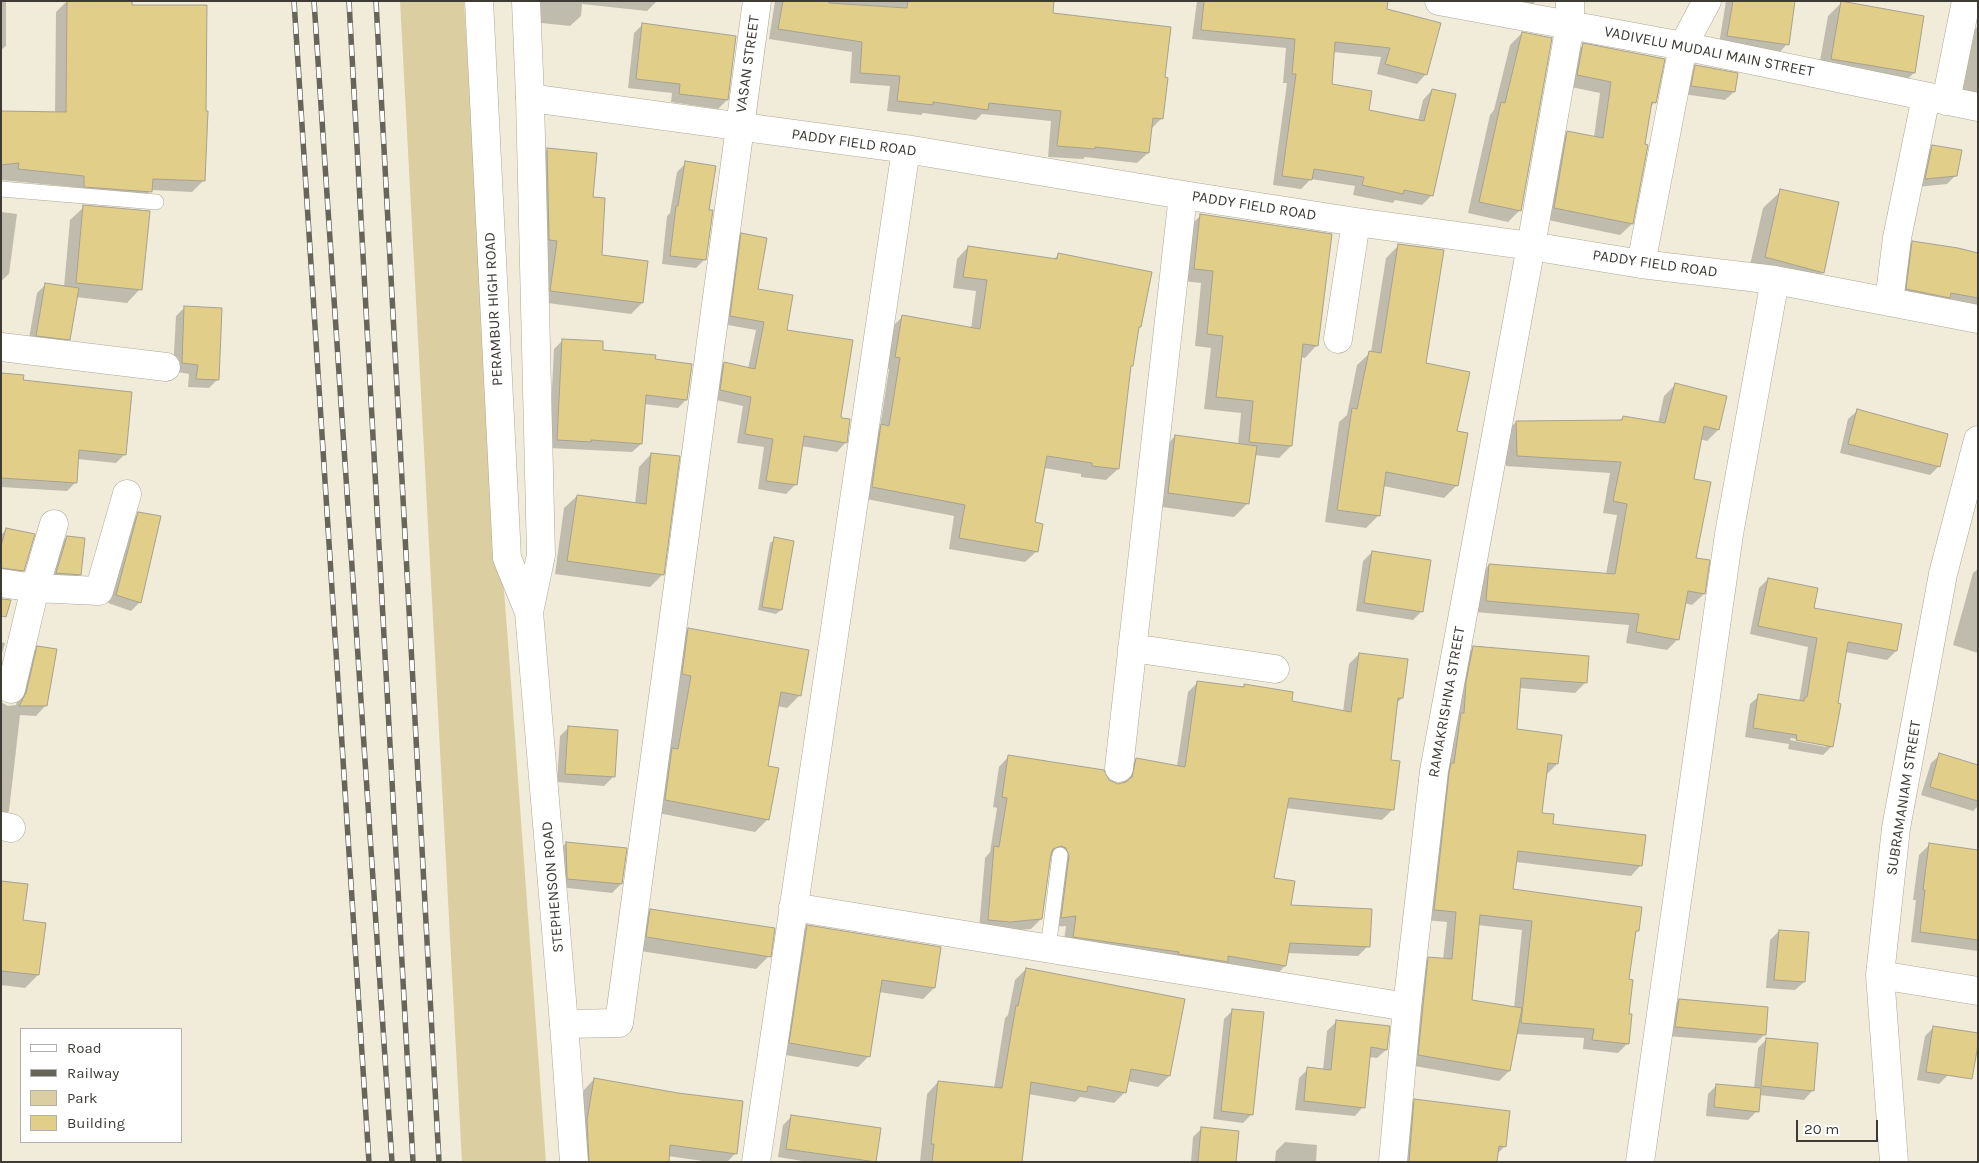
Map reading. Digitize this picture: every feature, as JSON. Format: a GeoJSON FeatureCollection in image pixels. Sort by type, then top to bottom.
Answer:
{"type":"FeatureCollection","features":[{"type":"Feature","properties":{"kind":"street","name":"PERAMBUR HIGH ROAD"},"geometry":{"type":"LineString","coordinates":[[479,1],[506,558],[529,612]]}},
{"type":"Feature","properties":{"kind":"street"},"geometry":{"type":"LineString","coordinates":[[526,1],[541,555],[529,612]]}},
{"type":"Feature","properties":{"kind":"street","name":"VASAN STREET"},"geometry":{"type":"LineString","coordinates":[[564,1024],[619,1023],[757,1]]}},
{"type":"Feature","properties":{"kind":"street","name":"VADIVELU MUDALI MAIN STREET"},"geometry":{"type":"LineString","coordinates":[[1439,1],[1570,13],[1683,46],[1978,107]]}},
{"type":"Feature","properties":{"kind":"street"},"geometry":{"type":"LineString","coordinates":[[1641,264],[1683,46],[1707,1]]}},
{"type":"Feature","properties":{"kind":"street"},"geometry":{"type":"LineString","coordinates":[[1889,302],[1897,238],[1966,1]]}},
{"type":"Feature","properties":{"kind":"street","name":"RAMAKRISHNA STREET"},"geometry":{"type":"LineString","coordinates":[[1393,1162],[1407,1007],[1434,771],[1531,246],[1570,13]]}},
{"type":"Feature","properties":{"kind":"street","name":"PADDY FIELD ROAD"},"geometry":{"type":"LineString","coordinates":[[530,98],[906,149],[1356,222],[1531,246],[1641,264],[1775,280],[1978,319]]}},
{"type":"Feature","properties":{"kind":"street"},"geometry":{"type":"LineString","coordinates":[[756,1162],[906,149]]}},
{"type":"Feature","properties":{"kind":"street"},"geometry":{"type":"LineString","coordinates":[[1119,768],[1184,195]]}},
{"type":"Feature","properties":{"kind":"street"},"geometry":{"type":"LineString","coordinates":[[1338,339],[1356,222]]}},
{"type":"Feature","properties":{"kind":"street"},"geometry":{"type":"LineString","coordinates":[[1640,1162],[1729,534],[1775,280]]}},
{"type":"Feature","properties":{"kind":"street"},"geometry":{"type":"LineString","coordinates":[[1,347],[166,367]]}},
{"type":"Feature","properties":{"kind":"street","name":"SUBRAMANIAM STREET"},"geometry":{"type":"LineString","coordinates":[[1894,1162],[1880,975],[1896,828],[1944,574],[1978,440]]}},
{"type":"Feature","properties":{"kind":"street"},"geometry":{"type":"LineString","coordinates":[[1,584],[35,588],[100,591],[127,494]]}},
{"type":"Feature","properties":{"kind":"street"},"geometry":{"type":"LineString","coordinates":[[11,689],[35,588],[54,524]]}},
{"type":"Feature","properties":{"kind":"street","name":"STEPHENSON ROAD"},"geometry":{"type":"LineString","coordinates":[[529,612],[574,1162]]}},
{"type":"Feature","properties":{"kind":"street"},"geometry":{"type":"LineString","coordinates":[[1132,648],[1275,669]]}},
{"type":"Feature","properties":{"kind":"street"},"geometry":{"type":"LineString","coordinates":[[793,907],[1407,1007]]}},
{"type":"Feature","properties":{"kind":"street"},"geometry":{"type":"LineString","coordinates":[[1880,975],[1978,991]]}},
{"type":"Feature","properties":{"kind":"lane"},"geometry":{"type":"LineString","coordinates":[[1,189],[156,202]]}},
{"type":"Feature","properties":{"kind":"lane"},"geometry":{"type":"LineString","coordinates":[[1048,949],[1060,855]]}},
{"type":"Feature","properties":{"kind":"green space"},"geometry":{"type":"Polygon","coordinates":[[[400,1],[464,1],[487,373],[546,1162],[462,1162],[400,1]]]}},
{"type":"Feature","properties":{"kind":"building"},"geometry":{"type":"Polygon","coordinates":[[[67,1],[132,1],[132,5],[207,5],[206,111],[208,111],[205,181],[153,179],[152,192],[84,187],[84,176],[18,169],[19,163],[1,165],[1,111],[66,112],[67,1]]]}},
{"type":"Feature","properties":{"kind":"building"},"geometry":{"type":"Polygon","coordinates":[[[783,1],[829,1],[829,3],[907,8],[908,1],[1054,1],[1053,13],[1171,27],[1165,77],[1168,78],[1163,119],[1153,118],[1149,153],[1095,147],[1095,149],[1057,146],[1061,111],[989,103],[988,110],[933,102],[933,105],[897,101],[900,76],[860,73],[862,42],[778,29],[783,1]]]}},
{"type":"Feature","properties":{"kind":"building"},"geometry":{"type":"Polygon","coordinates":[[[1204,1],[1388,1],[1387,9],[1441,23],[1427,75],[1385,64],[1390,48],[1335,42],[1332,84],[1372,91],[1369,110],[1424,121],[1432,89],[1456,94],[1433,196],[1404,190],[1403,194],[1362,185],[1364,177],[1314,169],[1312,180],[1282,176],[1296,74],[1292,74],[1295,39],[1201,30],[1204,1]]]}},
{"type":"Feature","properties":{"kind":"building"},"geometry":{"type":"Polygon","coordinates":[[[1733,1],[1795,1],[1789,45],[1727,36],[1733,1]]]}},
{"type":"Feature","properties":{"kind":"building"},"geometry":{"type":"Polygon","coordinates":[[[1841,1],[1924,16],[1915,73],[1831,59],[1841,1]]]}},
{"type":"Feature","properties":{"kind":"building"},"geometry":{"type":"Polygon","coordinates":[[[642,23],[736,36],[728,100],[679,94],[680,84],[636,79],[642,23]]]}},
{"type":"Feature","properties":{"kind":"building"},"geometry":{"type":"Polygon","coordinates":[[[1522,32],[1552,38],[1521,211],[1479,202],[1501,102],[1505,103],[1522,32]]]}},
{"type":"Feature","properties":{"kind":"building"},"geometry":{"type":"Polygon","coordinates":[[[1583,43],[1665,59],[1656,103],[1652,102],[1645,144],[1648,145],[1633,224],[1554,208],[1567,131],[1603,138],[1611,82],[1577,75],[1583,43]]]}},
{"type":"Feature","properties":{"kind":"building"},"geometry":{"type":"Polygon","coordinates":[[[1695,65],[1738,73],[1735,92],[1691,86],[1695,65]]]}},
{"type":"Feature","properties":{"kind":"building"},"geometry":{"type":"Polygon","coordinates":[[[1932,145],[1962,150],[1957,176],[1925,179],[1932,145]]]}},
{"type":"Feature","properties":{"kind":"building"},"geometry":{"type":"Polygon","coordinates":[[[547,148],[597,153],[593,197],[605,198],[602,255],[648,261],[643,303],[550,291],[557,241],[549,240],[547,148]]]}},
{"type":"Feature","properties":{"kind":"building"},"geometry":{"type":"Polygon","coordinates":[[[685,161],[716,166],[709,210],[713,210],[706,260],[670,256],[676,206],[678,206],[685,161]]]}},
{"type":"Feature","properties":{"kind":"building"},"geometry":{"type":"Polygon","coordinates":[[[1780,189],[1839,202],[1824,273],[1765,257],[1780,189]]]}},
{"type":"Feature","properties":{"kind":"building"},"geometry":{"type":"Polygon","coordinates":[[[83,205],[150,211],[142,290],[76,283],[83,205]]]}},
{"type":"Feature","properties":{"kind":"building"},"geometry":{"type":"Polygon","coordinates":[[[1200,214],[1332,234],[1318,346],[1303,344],[1292,446],[1249,442],[1253,401],[1216,397],[1223,336],[1207,334],[1213,271],[1194,269],[1200,214]]]}},
{"type":"Feature","properties":{"kind":"building"},"geometry":{"type":"Polygon","coordinates":[[[741,233],[767,238],[758,289],[793,295],[787,330],[853,340],[841,416],[842,418],[850,419],[847,443],[804,436],[797,485],[766,481],[773,439],[745,434],[751,397],[720,390],[724,362],[755,369],[764,322],[730,316],[741,233]]]}},
{"type":"Feature","properties":{"kind":"building"},"geometry":{"type":"Polygon","coordinates":[[[1912,241],[1978,253],[1978,298],[1951,293],[1950,298],[1906,289],[1912,241]]]}},
{"type":"Feature","properties":{"kind":"building"},"geometry":{"type":"Polygon","coordinates":[[[1398,244],[1444,250],[1426,363],[1470,372],[1457,431],[1468,433],[1458,486],[1386,472],[1380,516],[1337,510],[1352,408],[1357,409],[1369,351],[1381,353],[1398,244]]]}},
{"type":"Feature","properties":{"kind":"building"},"geometry":{"type":"Polygon","coordinates":[[[968,246],[1057,259],[1058,253],[1152,272],[1141,327],[1139,327],[1133,366],[1131,366],[1119,469],[1092,466],[1092,463],[1047,456],[1035,522],[1043,524],[1038,552],[959,538],[965,505],[872,487],[881,424],[889,426],[900,358],[895,357],[902,315],[980,329],[987,280],[963,277],[968,246]]]}},
{"type":"Feature","properties":{"kind":"building"},"geometry":{"type":"Polygon","coordinates":[[[45,283],[79,288],[70,340],[36,336],[45,283]]]}},
{"type":"Feature","properties":{"kind":"building"},"geometry":{"type":"Polygon","coordinates":[[[184,306],[222,308],[219,380],[196,379],[198,365],[182,363],[184,306]]]}},
{"type":"Feature","properties":{"kind":"building"},"geometry":{"type":"Polygon","coordinates":[[[562,339],[603,341],[603,350],[656,355],[655,359],[692,364],[687,400],[646,395],[642,444],[591,440],[591,442],[557,440],[562,339]]]}},
{"type":"Feature","properties":{"kind":"building"},"geometry":{"type":"Polygon","coordinates":[[[1,373],[24,375],[23,380],[132,392],[126,455],[79,450],[77,483],[1,478],[1,373]]]}},
{"type":"Feature","properties":{"kind":"building"},"geometry":{"type":"Polygon","coordinates":[[[1675,383],[1727,396],[1719,430],[1704,426],[1694,479],[1711,482],[1696,558],[1710,560],[1705,594],[1688,591],[1679,640],[1636,632],[1639,614],[1486,601],[1489,564],[1615,574],[1627,504],[1613,501],[1621,462],[1517,456],[1516,421],[1622,420],[1623,416],[1665,423],[1675,383]]]}},
{"type":"Feature","properties":{"kind":"building"},"geometry":{"type":"Polygon","coordinates":[[[1857,409],[1948,434],[1940,467],[1848,444],[1857,409]]]}},
{"type":"Feature","properties":{"kind":"building"},"geometry":{"type":"Polygon","coordinates":[[[1175,435],[1257,446],[1249,504],[1168,493],[1175,435]]]}},
{"type":"Feature","properties":{"kind":"building"},"geometry":{"type":"Polygon","coordinates":[[[651,453],[680,456],[664,575],[567,561],[577,495],[646,504],[651,453]]]}},
{"type":"Feature","properties":{"kind":"building"},"geometry":{"type":"Polygon","coordinates":[[[138,512],[161,516],[141,603],[116,595],[138,512]]]}},
{"type":"Feature","properties":{"kind":"building"},"geometry":{"type":"Polygon","coordinates":[[[6,528],[35,534],[24,571],[1,568],[1,546],[6,528]]]}},
{"type":"Feature","properties":{"kind":"building"},"geometry":{"type":"Polygon","coordinates":[[[67,536],[85,538],[81,575],[56,573],[67,536]]]}},
{"type":"Feature","properties":{"kind":"building"},"geometry":{"type":"Polygon","coordinates":[[[774,537],[794,541],[782,610],[762,607],[774,537]]]}},
{"type":"Feature","properties":{"kind":"building"},"geometry":{"type":"Polygon","coordinates":[[[1372,551],[1431,560],[1423,612],[1364,603],[1372,551]]]}},
{"type":"Feature","properties":{"kind":"building"},"geometry":{"type":"Polygon","coordinates":[[[1768,578],[1818,588],[1814,608],[1902,624],[1897,651],[1848,642],[1838,703],[1841,704],[1833,747],[1796,740],[1797,735],[1753,728],[1758,694],[1804,701],[1805,697],[1807,697],[1817,638],[1758,626],[1768,578]]]}},
{"type":"Feature","properties":{"kind":"building"},"geometry":{"type":"Polygon","coordinates":[[[1,599],[11,600],[6,617],[1,616],[1,599]]]}},
{"type":"Feature","properties":{"kind":"building"},"geometry":{"type":"Polygon","coordinates":[[[688,628],[809,650],[801,696],[781,692],[768,766],[779,768],[769,820],[665,800],[672,748],[678,749],[691,676],[682,674],[688,628]]]}},
{"type":"Feature","properties":{"kind":"building"},"geometry":{"type":"Polygon","coordinates":[[[37,646],[57,649],[47,706],[19,706],[26,693],[37,646]]]}},
{"type":"Feature","properties":{"kind":"building"},"geometry":{"type":"Polygon","coordinates":[[[1473,646],[1589,656],[1587,683],[1521,678],[1517,729],[1562,735],[1558,764],[1548,763],[1542,813],[1554,814],[1553,824],[1646,835],[1642,866],[1518,851],[1513,889],[1642,907],[1639,931],[1636,931],[1629,979],[1633,980],[1629,1014],[1632,1014],[1629,1044],[1592,1040],[1594,1029],[1521,1023],[1532,921],[1480,915],[1472,1000],[1522,1008],[1510,1071],[1418,1055],[1428,957],[1452,959],[1456,912],[1434,910],[1449,773],[1451,763],[1454,763],[1461,713],[1464,713],[1466,682],[1473,646]]]}},
{"type":"Feature","properties":{"kind":"building"},"geometry":{"type":"Polygon","coordinates":[[[1359,653],[1408,659],[1403,698],[1398,698],[1391,760],[1400,761],[1394,810],[1289,798],[1274,878],[1295,881],[1291,905],[1372,909],[1370,947],[1290,943],[1286,966],[1228,956],[1228,962],[1178,954],[1179,952],[1073,937],[1076,916],[1061,918],[1069,856],[1066,848],[1061,846],[1053,849],[1051,854],[1042,919],[1010,922],[988,920],[994,846],[999,847],[1007,798],[1002,797],[1008,755],[1104,770],[1109,780],[1118,784],[1126,782],[1132,777],[1136,758],[1185,767],[1197,681],[1244,687],[1244,684],[1293,692],[1292,701],[1351,712],[1359,653]]]}},
{"type":"Feature","properties":{"kind":"building"},"geometry":{"type":"Polygon","coordinates":[[[568,726],[618,730],[615,777],[565,774],[568,726]]]}},
{"type":"Feature","properties":{"kind":"building"},"geometry":{"type":"Polygon","coordinates":[[[1939,753],[1978,765],[1978,801],[1930,787],[1939,753]]]}},
{"type":"Feature","properties":{"kind":"building"},"geometry":{"type":"Polygon","coordinates":[[[566,842],[627,848],[622,884],[567,879],[566,842]]]}},
{"type":"Feature","properties":{"kind":"building"},"geometry":{"type":"Polygon","coordinates":[[[1929,843],[1978,850],[1978,940],[1920,932],[1929,843]]]}},
{"type":"Feature","properties":{"kind":"building"},"geometry":{"type":"Polygon","coordinates":[[[1,881],[28,884],[23,920],[46,923],[39,975],[1,971],[1,881]]]}},
{"type":"Feature","properties":{"kind":"building"},"geometry":{"type":"Polygon","coordinates":[[[650,909],[775,928],[771,957],[646,937],[650,909]]]}},
{"type":"Feature","properties":{"kind":"building"},"geometry":{"type":"Polygon","coordinates":[[[807,925],[941,947],[935,988],[882,980],[870,1057],[789,1043],[807,925]]]}},
{"type":"Feature","properties":{"kind":"building"},"geometry":{"type":"Polygon","coordinates":[[[1779,930],[1809,932],[1805,982],[1774,980],[1779,930]]]}},
{"type":"Feature","properties":{"kind":"building"},"geometry":{"type":"Polygon","coordinates":[[[1026,968],[1185,999],[1170,1076],[1131,1069],[1126,1093],[1088,1086],[1087,1092],[1031,1082],[1022,1162],[932,1162],[934,1144],[931,1144],[938,1081],[1002,1088],[1016,1005],[1018,1006],[1026,968]]]}},
{"type":"Feature","properties":{"kind":"building"},"geometry":{"type":"Polygon","coordinates":[[[1679,999],[1768,1007],[1766,1035],[1675,1027],[1679,999]]]}},
{"type":"Feature","properties":{"kind":"building"},"geometry":{"type":"Polygon","coordinates":[[[1232,1009],[1264,1012],[1253,1115],[1221,1111],[1232,1009]]]}},
{"type":"Feature","properties":{"kind":"building"},"geometry":{"type":"Polygon","coordinates":[[[1336,1020],[1390,1026],[1387,1050],[1371,1047],[1365,1108],[1304,1101],[1307,1067],[1331,1070],[1336,1020]]]}},
{"type":"Feature","properties":{"kind":"building"},"geometry":{"type":"Polygon","coordinates":[[[1933,1026],[1978,1033],[1978,1045],[1972,1079],[1926,1072],[1933,1026]]]}},
{"type":"Feature","properties":{"kind":"building"},"geometry":{"type":"Polygon","coordinates":[[[1766,1038],[1818,1043],[1814,1091],[1761,1086],[1766,1038]]]}},
{"type":"Feature","properties":{"kind":"building"},"geometry":{"type":"Polygon","coordinates":[[[594,1078],[678,1093],[743,1101],[737,1154],[670,1145],[669,1162],[589,1162],[587,1120],[594,1078]]]}},
{"type":"Feature","properties":{"kind":"building"},"geometry":{"type":"Polygon","coordinates":[[[1716,1084],[1761,1088],[1759,1112],[1714,1107],[1716,1084]]]}},
{"type":"Feature","properties":{"kind":"building"},"geometry":{"type":"Polygon","coordinates":[[[1414,1099],[1510,1111],[1506,1147],[1499,1146],[1497,1162],[1409,1162],[1414,1099]]]}},
{"type":"Feature","properties":{"kind":"building"},"geometry":{"type":"Polygon","coordinates":[[[791,1115],[881,1128],[876,1162],[786,1149],[791,1115]]]}},
{"type":"Feature","properties":{"kind":"building"},"geometry":{"type":"Polygon","coordinates":[[[1201,1127],[1239,1131],[1236,1162],[1198,1162],[1201,1127]]]}},
{"type":"Feature","properties":{"kind":"railway"},"geometry":{"type":"LineString","coordinates":[[294,1],[369,1162]]}},
{"type":"Feature","properties":{"kind":"railway"},"geometry":{"type":"LineString","coordinates":[[314,1],[392,1162]]}},
{"type":"Feature","properties":{"kind":"railway"},"geometry":{"type":"LineString","coordinates":[[349,1],[413,1162]]}},
{"type":"Feature","properties":{"kind":"railway"},"geometry":{"type":"LineString","coordinates":[[376,1],[439,1162]]}}]}
